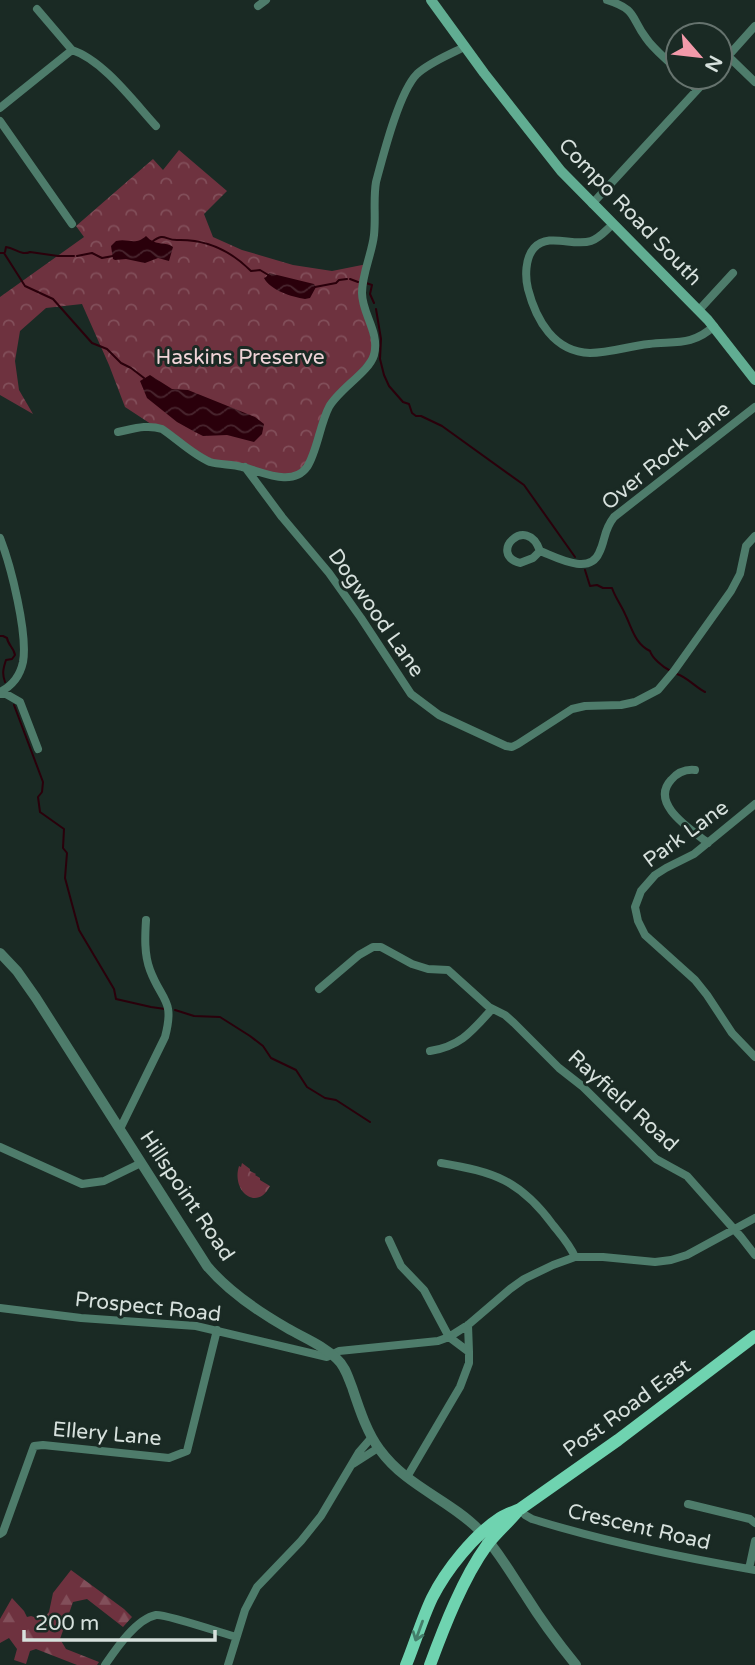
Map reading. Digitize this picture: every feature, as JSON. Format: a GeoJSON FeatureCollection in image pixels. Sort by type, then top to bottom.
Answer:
{"type":"FeatureCollection","features":[{"type":"Feature","properties":{"kind":"main road","name":"Compo Road South"},"geometry":{"type":"LineString","coordinates":[[431,0],[555,165],[714,326],[755,380]]}},
{"type":"Feature","properties":{"kind":"main road","name":"Post Road East"},"geometry":{"type":"LineString","coordinates":[[407,1665],[435,1592],[450,1569],[486,1537],[502,1516],[520,1509],[618,1440],[755,1336]]}},
{"type":"Feature","properties":{"kind":"main road","name":"Post Road East"},"geometry":{"type":"LineString","coordinates":[[430,1665],[486,1537]]}},
{"type":"Feature","properties":{"kind":"main road"},"geometry":{"type":"LineString","coordinates":[[435,1592],[455,1605]]}},
{"type":"Feature","properties":{"kind":"street"},"geometry":{"type":"LineString","coordinates":[[258,6],[266,0]]}},
{"type":"Feature","properties":{"kind":"street"},"geometry":{"type":"LineString","coordinates":[[607,0],[627,9],[635,16],[645,38],[664,57]]}},
{"type":"Feature","properties":{"kind":"street"},"geometry":{"type":"LineString","coordinates":[[37,9],[72,50],[97,63],[156,126]]}},
{"type":"Feature","properties":{"kind":"street"},"geometry":{"type":"LineString","coordinates":[[734,49],[755,26]]}},
{"type":"Feature","properties":{"kind":"street"},"geometry":{"type":"LineString","coordinates":[[118,432],[154,426],[209,461],[245,467],[269,475],[288,478],[306,469],[329,407],[373,358],[375,339],[362,293],[374,237],[376,182],[400,104],[412,80],[429,65],[464,47]]}},
{"type":"Feature","properties":{"kind":"street"},"geometry":{"type":"LineString","coordinates":[[0,108],[72,50]]}},
{"type":"Feature","properties":{"kind":"street"},"geometry":{"type":"LineString","coordinates":[[734,62],[755,82]]}},
{"type":"Feature","properties":{"kind":"street"},"geometry":{"type":"LineString","coordinates":[[592,204],[696,91]]}},
{"type":"Feature","properties":{"kind":"street"},"geometry":{"type":"LineString","coordinates":[[0,121],[72,224]]}},
{"type":"Feature","properties":{"kind":"street"},"geometry":{"type":"LineString","coordinates":[[612,225],[598,238],[590,241],[549,241],[538,245],[530,253],[526,274],[533,307],[555,340],[572,350],[594,353],[646,344],[682,343],[707,333],[714,326]]}},
{"type":"Feature","properties":{"kind":"street"},"geometry":{"type":"LineString","coordinates":[[699,310],[733,273]]}},
{"type":"Feature","properties":{"kind":"street","name":"Over Rock Lane"},"geometry":{"type":"LineString","coordinates":[[540,551],[577,564],[587,564],[595,559],[600,551],[605,530],[614,517],[755,407]]}},
{"type":"Feature","properties":{"kind":"street","name":"Dogwood Lane"},"geometry":{"type":"LineString","coordinates":[[245,467],[329,573],[411,694],[439,715],[512,747],[572,709],[635,702],[658,690],[732,591],[740,574],[746,546],[755,536]]}},
{"type":"Feature","properties":{"kind":"street"},"geometry":{"type":"LineString","coordinates":[[260,488],[269,475]]}},
{"type":"Feature","properties":{"kind":"street"},"geometry":{"type":"LineString","coordinates":[[0,538],[11,571],[23,643],[22,667],[5,689],[6,694],[20,702],[38,749]]}},
{"type":"Feature","properties":{"kind":"street"},"geometry":{"type":"LineString","coordinates":[[695,770],[688,769],[672,779],[666,786],[664,800],[677,817],[708,843]]}},
{"type":"Feature","properties":{"kind":"street","name":"Park Lane"},"geometry":{"type":"LineString","coordinates":[[755,804],[692,856],[661,871],[650,880],[642,889],[635,906],[640,928],[645,935],[695,980],[732,1033],[755,1057]]}},
{"type":"Feature","properties":{"kind":"street"},"geometry":{"type":"LineString","coordinates":[[120,1129],[165,1037],[169,1022],[170,1011],[146,955],[146,920]]}},
{"type":"Feature","properties":{"kind":"street","name":"Rayfield Road"},"geometry":{"type":"LineString","coordinates":[[319,989],[359,955],[373,947],[381,947],[412,964],[428,969],[448,970],[492,1009],[514,1023],[656,1159],[687,1176],[755,1255]]}},
{"type":"Feature","properties":{"kind":"street","name":"Hillspoint Road"},"geometry":{"type":"LineString","coordinates":[[0,953],[26,982],[198,1254],[217,1277],[270,1317],[320,1345],[343,1365],[378,1448],[407,1477],[461,1515],[486,1537],[576,1665]]}},
{"type":"Feature","properties":{"kind":"street"},"geometry":{"type":"LineString","coordinates":[[430,1051],[447,1048],[458,1042],[492,1009]]}},
{"type":"Feature","properties":{"kind":"street"},"geometry":{"type":"LineString","coordinates":[[0,1147],[82,1184],[104,1181],[141,1163]]}},
{"type":"Feature","properties":{"kind":"street"},"geometry":{"type":"LineString","coordinates":[[441,1163],[489,1174],[512,1184],[542,1210],[575,1257]]}},
{"type":"Feature","properties":{"kind":"street"},"geometry":{"type":"LineString","coordinates":[[449,1337],[468,1325],[524,1279],[553,1265],[575,1257],[655,1262],[671,1260],[687,1255],[755,1218]]}},
{"type":"Feature","properties":{"kind":"street"},"geometry":{"type":"LineString","coordinates":[[389,1240],[401,1266],[424,1290],[449,1337],[469,1352]]}},
{"type":"Feature","properties":{"kind":"street","name":"Prospect Road"},"geometry":{"type":"LineString","coordinates":[[0,1308],[82,1318],[185,1325],[217,1330],[327,1357],[339,1351],[438,1341],[449,1337]]}},
{"type":"Feature","properties":{"kind":"street"},"geometry":{"type":"LineString","coordinates":[[407,1477],[460,1387],[469,1363],[468,1325]]}},
{"type":"Feature","properties":{"kind":"street","name":"Ellery Lane"},"geometry":{"type":"LineString","coordinates":[[0,1534],[36,1445],[169,1458],[187,1451],[217,1330]]}},
{"type":"Feature","properties":{"kind":"street"},"geometry":{"type":"LineString","coordinates":[[228,1665],[245,1611],[257,1587],[321,1516],[350,1465],[372,1437]]}},
{"type":"Feature","properties":{"kind":"street"},"geometry":{"type":"LineString","coordinates":[[350,1465],[378,1448]]}},
{"type":"Feature","properties":{"kind":"street"},"geometry":{"type":"LineString","coordinates":[[688,1504],[750,1519],[755,1523]]}},
{"type":"Feature","properties":{"kind":"street","name":"Crescent Road"},"geometry":{"type":"LineString","coordinates":[[520,1509],[532,1519],[589,1536],[668,1555],[752,1570]]}},
{"type":"Feature","properties":{"kind":"street"},"geometry":{"type":"LineString","coordinates":[[752,1570],[755,1541]]}},
{"type":"Feature","properties":{"kind":"street"},"geometry":{"type":"LineString","coordinates":[[106,1665],[136,1627],[158,1615],[236,1637]]}},
{"type":"Feature","properties":{"kind":"green space","name":"Haskins Preserve"},"geometry":{"type":"Polygon","coordinates":[[[179,150],[227,191],[204,214],[213,237],[242,250],[293,265],[332,271],[367,264],[363,301],[374,353],[332,402],[309,463],[294,476],[217,463],[125,407],[82,304],[46,308],[20,331],[15,361],[19,390],[33,414],[0,395],[0,297],[84,237],[76,226],[153,159],[163,170],[179,150]]]}},
{"type":"Feature","properties":{"kind":"green space"},"geometry":{"type":"Polygon","coordinates":[[[242,1163],[270,1186],[265,1194],[252,1198],[242,1190],[238,1175],[242,1163]]]}},
{"type":"Feature","properties":{"kind":"green space"},"geometry":{"type":"Polygon","coordinates":[[[71,1570],[132,1617],[123,1627],[87,1599],[73,1602],[60,1639],[66,1649],[99,1662],[97,1665],[77,1665],[36,1649],[30,1651],[26,1664],[14,1660],[17,1649],[9,1638],[0,1643],[0,1619],[12,1598],[27,1617],[43,1620],[49,1612],[53,1593],[71,1570]]]}},
{"type":"Feature","properties":{"kind":"water"},"geometry":{"type":"Polygon","coordinates":[[[146,236],[153,242],[173,247],[169,261],[158,258],[145,263],[113,259],[111,246],[116,241],[135,241],[146,236]]]}},
{"type":"Feature","properties":{"kind":"water"},"geometry":{"type":"Polygon","coordinates":[[[269,273],[314,284],[316,287],[310,298],[294,297],[267,282],[264,278],[269,273]]]}},
{"type":"Feature","properties":{"kind":"water"},"geometry":{"type":"Polygon","coordinates":[[[150,375],[172,389],[188,390],[255,417],[264,424],[262,434],[254,442],[227,435],[203,436],[195,432],[177,422],[147,398],[140,381],[150,375]]]}},
{"type":"Feature","properties":{"kind":"waterway"},"geometry":{"type":"LineString","coordinates":[[152,242],[162,237],[208,244],[226,252],[251,271],[260,270],[270,276]]}},
{"type":"Feature","properties":{"kind":"waterway"},"geometry":{"type":"LineString","coordinates":[[5,252],[6,247],[24,253],[74,256]]}},
{"type":"Feature","properties":{"kind":"waterway"},"geometry":{"type":"LineString","coordinates":[[0,253],[4,253],[25,286],[53,299],[92,343],[107,349],[121,363],[144,378]]}},
{"type":"Feature","properties":{"kind":"waterway"},"geometry":{"type":"LineString","coordinates":[[77,256],[92,253],[102,258],[113,256]]}},
{"type":"Feature","properties":{"kind":"waterway"},"geometry":{"type":"LineString","coordinates":[[315,287],[347,279]]}},
{"type":"Feature","properties":{"kind":"waterway"},"geometry":{"type":"LineString","coordinates":[[350,279],[358,282]]}},
{"type":"Feature","properties":{"kind":"waterway"},"geometry":{"type":"LineString","coordinates":[[366,283],[372,285],[370,294],[374,303]]}},
{"type":"Feature","properties":{"kind":"waterway"},"geometry":{"type":"LineString","coordinates":[[376,309],[381,339],[380,359],[389,386],[403,402],[409,404],[416,416],[442,426],[524,485],[575,557]]}},
{"type":"Feature","properties":{"kind":"waterway"},"geometry":{"type":"LineString","coordinates":[[585,570],[590,586],[612,588],[637,640],[669,670]]}},
{"type":"Feature","properties":{"kind":"waterway"},"geometry":{"type":"LineString","coordinates":[[0,636],[7,638],[15,655],[6,660],[3,671],[5,682]]}},
{"type":"Feature","properties":{"kind":"waterway"},"geometry":{"type":"LineString","coordinates":[[677,674],[705,692]]}},
{"type":"Feature","properties":{"kind":"waterway"},"geometry":{"type":"LineString","coordinates":[[14,705],[43,782],[42,792],[38,797],[40,812],[64,829],[63,848],[67,853],[65,878],[79,930],[114,989],[116,999],[165,1009]]}},
{"type":"Feature","properties":{"kind":"waterway"},"geometry":{"type":"LineString","coordinates":[[175,1010],[194,1016],[220,1017],[263,1046],[271,1058],[296,1070],[307,1087],[325,1098],[336,1100],[370,1122]]}}]}
